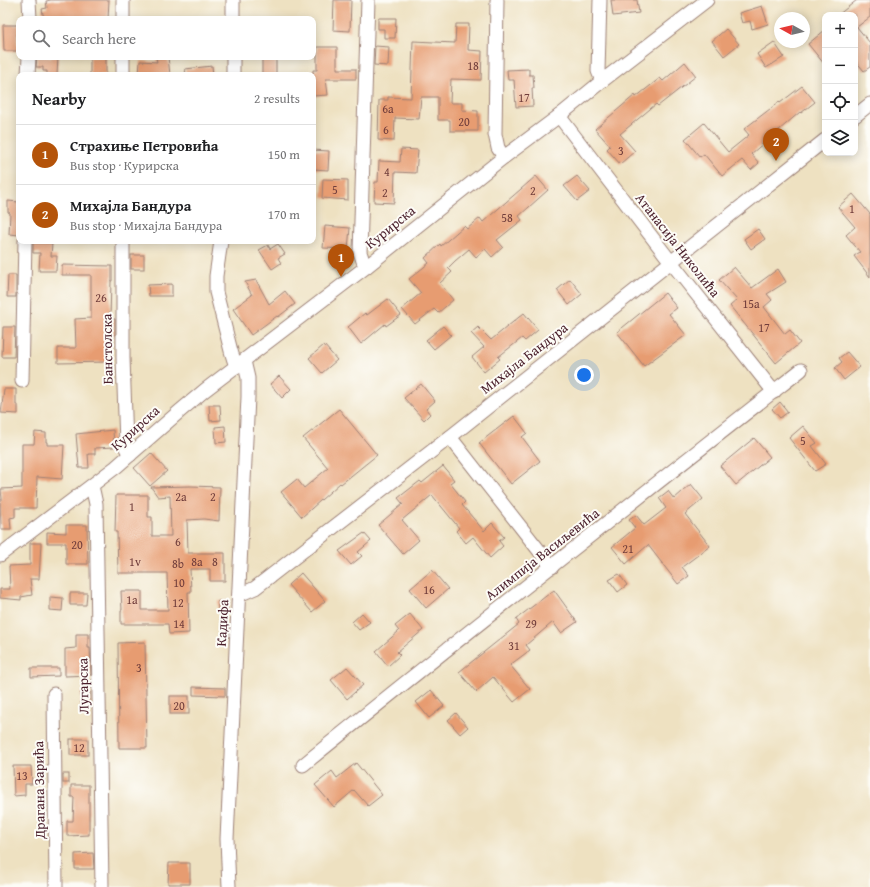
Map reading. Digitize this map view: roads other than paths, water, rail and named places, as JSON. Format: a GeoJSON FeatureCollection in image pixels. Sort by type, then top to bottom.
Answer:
{"type":"FeatureCollection","features":[{"type":"Feature","properties":{"kind":"street"},"geometry":{"type":"LineString","coordinates":[[29,0],[30,16]]}},
{"type":"Feature","properties":{"kind":"street"},"geometry":{"type":"LineString","coordinates":[[123,0],[123,16]]}},
{"type":"Feature","properties":{"kind":"street"},"geometry":{"type":"LineString","coordinates":[[233,0],[233,16]]}},
{"type":"Feature","properties":{"kind":"street"},"geometry":{"type":"LineString","coordinates":[[366,267],[360,252],[368,0]]}},
{"type":"Feature","properties":{"kind":"street"},"geometry":{"type":"LineString","coordinates":[[497,0],[495,134],[498,148],[504,157]]}},
{"type":"Feature","properties":{"kind":"street"},"geometry":{"type":"LineString","coordinates":[[600,0],[598,71],[602,81]]}},
{"type":"Feature","properties":{"kind":"street","name":"Курирска"},"geometry":{"type":"LineString","coordinates":[[0,555],[92,486],[180,411],[707,0]]}},
{"type":"Feature","properties":{"kind":"street"},"geometry":{"type":"LineString","coordinates":[[28,72],[29,60]]}},
{"type":"Feature","properties":{"kind":"street"},"geometry":{"type":"LineString","coordinates":[[123,60],[123,72]]}},
{"type":"Feature","properties":{"kind":"street"},"geometry":{"type":"LineString","coordinates":[[233,60],[233,72]]}},
{"type":"Feature","properties":{"kind":"street"},"geometry":{"type":"LineString","coordinates":[[858,114],[870,104]]}},
{"type":"Feature","properties":{"kind":"street","name":"Атанасија Николића"},"geometry":{"type":"LineString","coordinates":[[559,116],[671,262],[774,392]]}},
{"type":"Feature","properties":{"kind":"street","name":"Михајла Бандура"},"geometry":{"type":"LineString","coordinates":[[239,595],[255,588],[450,437],[822,142]]}},
{"type":"Feature","properties":{"kind":"street"},"geometry":{"type":"LineString","coordinates":[[22,381],[25,244]]}},
{"type":"Feature","properties":{"kind":"street","name":"Банстолска"},"geometry":{"type":"LineString","coordinates":[[123,244],[122,358],[126,448],[130,455]]}},
{"type":"Feature","properties":{"kind":"street","name":"Кадифа"},"geometry":{"type":"LineString","coordinates":[[221,244],[216,276],[216,292],[231,351],[248,378],[239,595],[226,839],[228,887]]}},
{"type":"Feature","properties":{"kind":"street","name":"Алимпија Васиљевића"},"geometry":{"type":"LineString","coordinates":[[303,765],[675,468],[801,370]]}},
{"type":"Feature","properties":{"kind":"street"},"geometry":{"type":"LineString","coordinates":[[450,437],[552,566]]}},
{"type":"Feature","properties":{"kind":"street","name":"Лугарска"},"geometry":{"type":"LineString","coordinates":[[92,486],[96,504],[102,887]]}},
{"type":"Feature","properties":{"kind":"street","name":"Драгана Зарића"},"geometry":{"type":"LineString","coordinates":[[54,694],[56,887]]}},
{"type":"Feature","properties":{"kind":"place","name":"Михајла Бандура"},"geometry":{"type":"Point","coordinates":[776,161]}},
{"type":"Feature","properties":{"kind":"place","name":"Страхиње Петровића"},"geometry":{"type":"Point","coordinates":[341,277]}}]}
